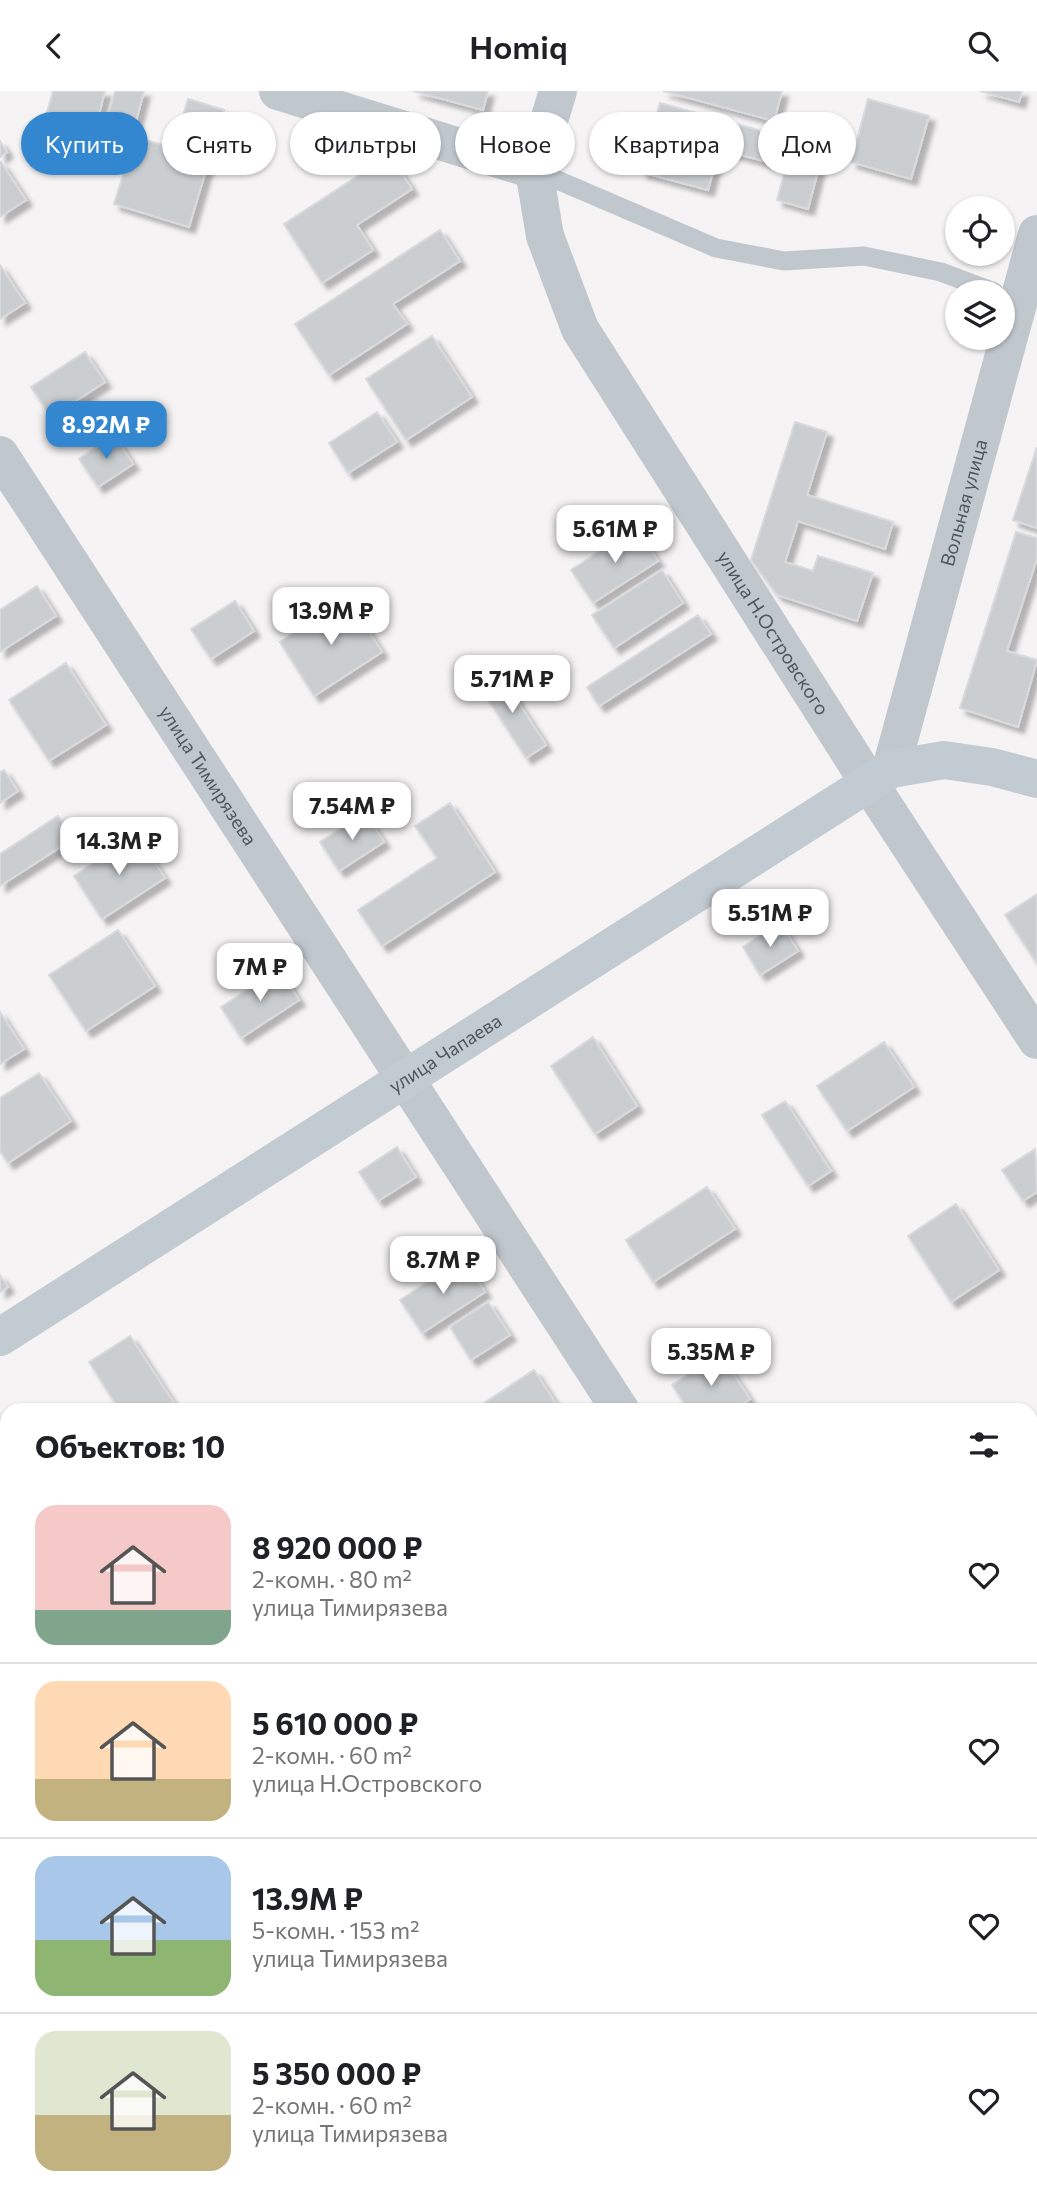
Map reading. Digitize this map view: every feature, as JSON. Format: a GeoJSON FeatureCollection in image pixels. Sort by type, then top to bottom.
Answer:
{"type":"FeatureCollection","features":[{"type":"Feature","properties":{"kind":"street"},"geometry":{"type":"LineString","coordinates":[[278,91],[455,146]]}},
{"type":"Feature","properties":{"kind":"street"},"geometry":{"type":"LineString","coordinates":[[552,112],[558,91]]}},
{"type":"Feature","properties":{"kind":"street","name":"улица Н.Островского"},"geometry":{"type":"LineString","coordinates":[[535,175],[545,236],[580,329],[880,776],[1037,1040]]}},
{"type":"Feature","properties":{"kind":"street","name":"Вольная улица"},"geometry":{"type":"LineString","coordinates":[[1015,294],[1037,234]]}},
{"type":"Feature","properties":{"kind":"street","name":"Вольная улица"},"geometry":{"type":"LineString","coordinates":[[880,776],[999,350]]}},
{"type":"Feature","properties":{"kind":"street","name":"улица Тимирязева"},"geometry":{"type":"LineString","coordinates":[[0,455],[616,1403]]}},
{"type":"Feature","properties":{"kind":"street"},"geometry":{"type":"LineString","coordinates":[[880,776],[944,759],[992,767],[1037,779]]}},
{"type":"Feature","properties":{"kind":"street","name":"улица Чапаева"},"geometry":{"type":"LineString","coordinates":[[0,1337],[880,776]]}},
{"type":"Feature","properties":{"kind":"lane"},"geometry":{"type":"LineString","coordinates":[[546,175],[716,248],[784,261],[864,256],[941,272],[962,280]]}},
{"type":"Feature","properties":{"kind":"building"},"geometry":{"type":"Polygon","coordinates":[[[53,91],[105,91],[100,112],[47,112],[53,91]]]}},
{"type":"Feature","properties":{"kind":"building"},"geometry":{"type":"Polygon","coordinates":[[[115,91],[144,91],[138,112],[109,112],[115,91]]]}},
{"type":"Feature","properties":{"kind":"building"},"geometry":{"type":"Polygon","coordinates":[[[413,91],[488,91],[483,110],[413,91]]]}},
{"type":"Feature","properties":{"kind":"building"},"geometry":{"type":"Polygon","coordinates":[[[663,91],[782,91],[776,112],[758,112],[758,117],[663,91]]]}},
{"type":"Feature","properties":{"kind":"building"},"geometry":{"type":"Polygon","coordinates":[[[980,91],[1022,91],[1019,102],[980,91]]]}},
{"type":"Feature","properties":{"kind":"building"},"geometry":{"type":"Polygon","coordinates":[[[188,99],[224,110],[223,112],[184,112],[188,99]]]}},
{"type":"Feature","properties":{"kind":"building"},"geometry":{"type":"Polygon","coordinates":[[[868,99],[929,116],[911,179],[856,163],[856,143],[868,99]]]}},
{"type":"Feature","properties":{"kind":"building"},"geometry":{"type":"Polygon","coordinates":[[[660,103],[693,112],[658,112],[660,103]]]}},
{"type":"Feature","properties":{"kind":"building"},"geometry":{"type":"Polygon","coordinates":[[[744,126],[758,130],[758,159],[744,156],[744,126]]]}},
{"type":"Feature","properties":{"kind":"building"},"geometry":{"type":"Polygon","coordinates":[[[0,141],[7,152],[0,157],[0,141]]]}},
{"type":"Feature","properties":{"kind":"building"},"geometry":{"type":"Polygon","coordinates":[[[148,141],[162,145],[162,175],[205,175],[189,227],[114,204],[123,175],[148,175],[148,141]]]}},
{"type":"Feature","properties":{"kind":"building"},"geometry":{"type":"Polygon","coordinates":[[[0,163],[26,200],[0,217],[0,163]]]}},
{"type":"Feature","properties":{"kind":"building"},"geometry":{"type":"Polygon","coordinates":[[[359,175],[403,175],[412,189],[357,225],[373,250],[322,283],[284,224],[359,175]]]}},
{"type":"Feature","properties":{"kind":"building"},"geometry":{"type":"Polygon","coordinates":[[[652,175],[712,175],[708,190],[652,175]]]}},
{"type":"Feature","properties":{"kind":"building"},"geometry":{"type":"Polygon","coordinates":[[[784,175],[817,175],[808,209],[777,200],[784,175]]]}},
{"type":"Feature","properties":{"kind":"building"},"geometry":{"type":"Polygon","coordinates":[[[440,230],[460,261],[393,304],[407,324],[329,375],[295,324],[440,230]]]}},
{"type":"Feature","properties":{"kind":"building"},"geometry":{"type":"Polygon","coordinates":[[[0,265],[25,303],[0,319],[0,265]]]}},
{"type":"Feature","properties":{"kind":"building"},"geometry":{"type":"Polygon","coordinates":[[[432,336],[472,397],[406,440],[366,379],[432,336]]]}},
{"type":"Feature","properties":{"kind":"building"},"geometry":{"type":"Polygon","coordinates":[[[85,352],[105,382],[51,417],[31,387],[85,352]]]}},
{"type":"Feature","properties":{"kind":"building"},"geometry":{"type":"Polygon","coordinates":[[[377,412],[397,442],[348,473],[329,443],[377,412]]]}},
{"type":"Feature","properties":{"kind":"building"},"geometry":{"type":"Polygon","coordinates":[[[795,422],[827,432],[807,495],[893,522],[885,549],[798,521],[785,562],[813,571],[818,556],[873,573],[857,621],[777,595],[751,560],[795,422]]]}},
{"type":"Feature","properties":{"kind":"building"},"geometry":{"type":"Polygon","coordinates":[[[114,435],[133,464],[98,487],[79,459],[114,435]]]}},
{"type":"Feature","properties":{"kind":"building"},"geometry":{"type":"Polygon","coordinates":[[[1037,447],[1037,528],[1013,520],[1037,447]]]}},
{"type":"Feature","properties":{"kind":"building"},"geometry":{"type":"Polygon","coordinates":[[[636,527],[658,561],[593,603],[571,570],[636,527]]]}},
{"type":"Feature","properties":{"kind":"building"},"geometry":{"type":"Polygon","coordinates":[[[1016,532],[1037,538],[1037,558],[1007,651],[1037,660],[1018,727],[960,708],[1016,532]]]}},
{"type":"Feature","properties":{"kind":"building"},"geometry":{"type":"Polygon","coordinates":[[[662,570],[683,603],[614,648],[592,615],[662,570]]]}},
{"type":"Feature","properties":{"kind":"building"},"geometry":{"type":"Polygon","coordinates":[[[37,586],[56,616],[0,652],[0,610],[37,586]]]}},
{"type":"Feature","properties":{"kind":"building"},"geometry":{"type":"Polygon","coordinates":[[[347,598],[382,652],[314,696],[280,642],[347,598]]]}},
{"type":"Feature","properties":{"kind":"building"},"geometry":{"type":"Polygon","coordinates":[[[235,601],[254,631],[211,659],[191,629],[235,601]]]}},
{"type":"Feature","properties":{"kind":"building"},"geometry":{"type":"Polygon","coordinates":[[[698,615],[711,634],[599,706],[587,687],[698,615]]]}},
{"type":"Feature","properties":{"kind":"building"},"geometry":{"type":"Polygon","coordinates":[[[66,663],[106,725],[49,761],[9,700],[66,663]]]}},
{"type":"Feature","properties":{"kind":"building"},"geometry":{"type":"Polygon","coordinates":[[[498,671],[546,745],[526,758],[478,684],[498,671]]]}},
{"type":"Feature","properties":{"kind":"building"},"geometry":{"type":"Polygon","coordinates":[[[4,770],[18,791],[0,803],[0,772],[4,770]]]}},
{"type":"Feature","properties":{"kind":"building"},"geometry":{"type":"Polygon","coordinates":[[[450,803],[495,872],[382,946],[358,910],[437,858],[415,826],[450,803]]]}},
{"type":"Feature","properties":{"kind":"building"},"geometry":{"type":"Polygon","coordinates":[[[365,813],[384,842],[339,871],[320,842],[365,813]]]}},
{"type":"Feature","properties":{"kind":"building"},"geometry":{"type":"Polygon","coordinates":[[[58,816],[73,839],[0,886],[0,854],[58,816]]]}},
{"type":"Feature","properties":{"kind":"building"},"geometry":{"type":"Polygon","coordinates":[[[136,835],[165,878],[102,919],[74,876],[136,835]]]}},
{"type":"Feature","properties":{"kind":"building"},"geometry":{"type":"Polygon","coordinates":[[[1037,894],[1037,964],[1005,915],[1037,894]]]}},
{"type":"Feature","properties":{"kind":"building"},"geometry":{"type":"Polygon","coordinates":[[[780,922],[798,951],[760,975],[743,947],[780,922]]]}},
{"type":"Feature","properties":{"kind":"building"},"geometry":{"type":"Polygon","coordinates":[[[118,930],[155,986],[86,1031],[49,975],[118,930]]]}},
{"type":"Feature","properties":{"kind":"building"},"geometry":{"type":"Polygon","coordinates":[[[279,969],[299,1000],[241,1038],[221,1007],[279,969]]]}},
{"type":"Feature","properties":{"kind":"building"},"geometry":{"type":"Polygon","coordinates":[[[0,1012],[24,1049],[0,1064],[0,1012]]]}},
{"type":"Feature","properties":{"kind":"building"},"geometry":{"type":"Polygon","coordinates":[[[593,1037],[637,1106],[595,1134],[551,1066],[593,1037]]]}},
{"type":"Feature","properties":{"kind":"building"},"geometry":{"type":"Polygon","coordinates":[[[884,1042],[914,1087],[847,1131],[817,1086],[884,1042]]]}},
{"type":"Feature","properties":{"kind":"building"},"geometry":{"type":"Polygon","coordinates":[[[39,1073],[71,1121],[8,1163],[0,1151],[0,1098],[39,1073]]]}},
{"type":"Feature","properties":{"kind":"building"},"geometry":{"type":"Polygon","coordinates":[[[785,1101],[831,1171],[808,1186],[762,1115],[785,1101]]]}},
{"type":"Feature","properties":{"kind":"building"},"geometry":{"type":"Polygon","coordinates":[[[397,1147],[416,1177],[378,1201],[359,1172],[397,1147]]]}},
{"type":"Feature","properties":{"kind":"building"},"geometry":{"type":"Polygon","coordinates":[[[1035,1149],[1037,1192],[1023,1201],[1002,1170],[1035,1149]]]}},
{"type":"Feature","properties":{"kind":"building"},"geometry":{"type":"Polygon","coordinates":[[[707,1187],[735,1229],[653,1282],[626,1240],[707,1187]]]}},
{"type":"Feature","properties":{"kind":"building"},"geometry":{"type":"Polygon","coordinates":[[[956,1204],[999,1270],[951,1302],[908,1236],[956,1204]]]}},
{"type":"Feature","properties":{"kind":"building"},"geometry":{"type":"Polygon","coordinates":[[[464,1258],[485,1292],[422,1333],[400,1300],[464,1258]]]}},
{"type":"Feature","properties":{"kind":"building"},"geometry":{"type":"Polygon","coordinates":[[[0,1275],[8,1287],[0,1292],[0,1275]]]}},
{"type":"Feature","properties":{"kind":"building"},"geometry":{"type":"Polygon","coordinates":[[[488,1302],[510,1335],[471,1360],[450,1327],[488,1302]]]}},
{"type":"Feature","properties":{"kind":"building"},"geometry":{"type":"Polygon","coordinates":[[[130,1336],[174,1403],[115,1403],[89,1362],[130,1336]]]}},
{"type":"Feature","properties":{"kind":"building"},"geometry":{"type":"Polygon","coordinates":[[[720,1354],[750,1399],[744,1403],[684,1403],[672,1385],[720,1354]]]}},
{"type":"Feature","properties":{"kind":"building"},"geometry":{"type":"Polygon","coordinates":[[[534,1370],[555,1403],[484,1403],[534,1370]]]}}]}
